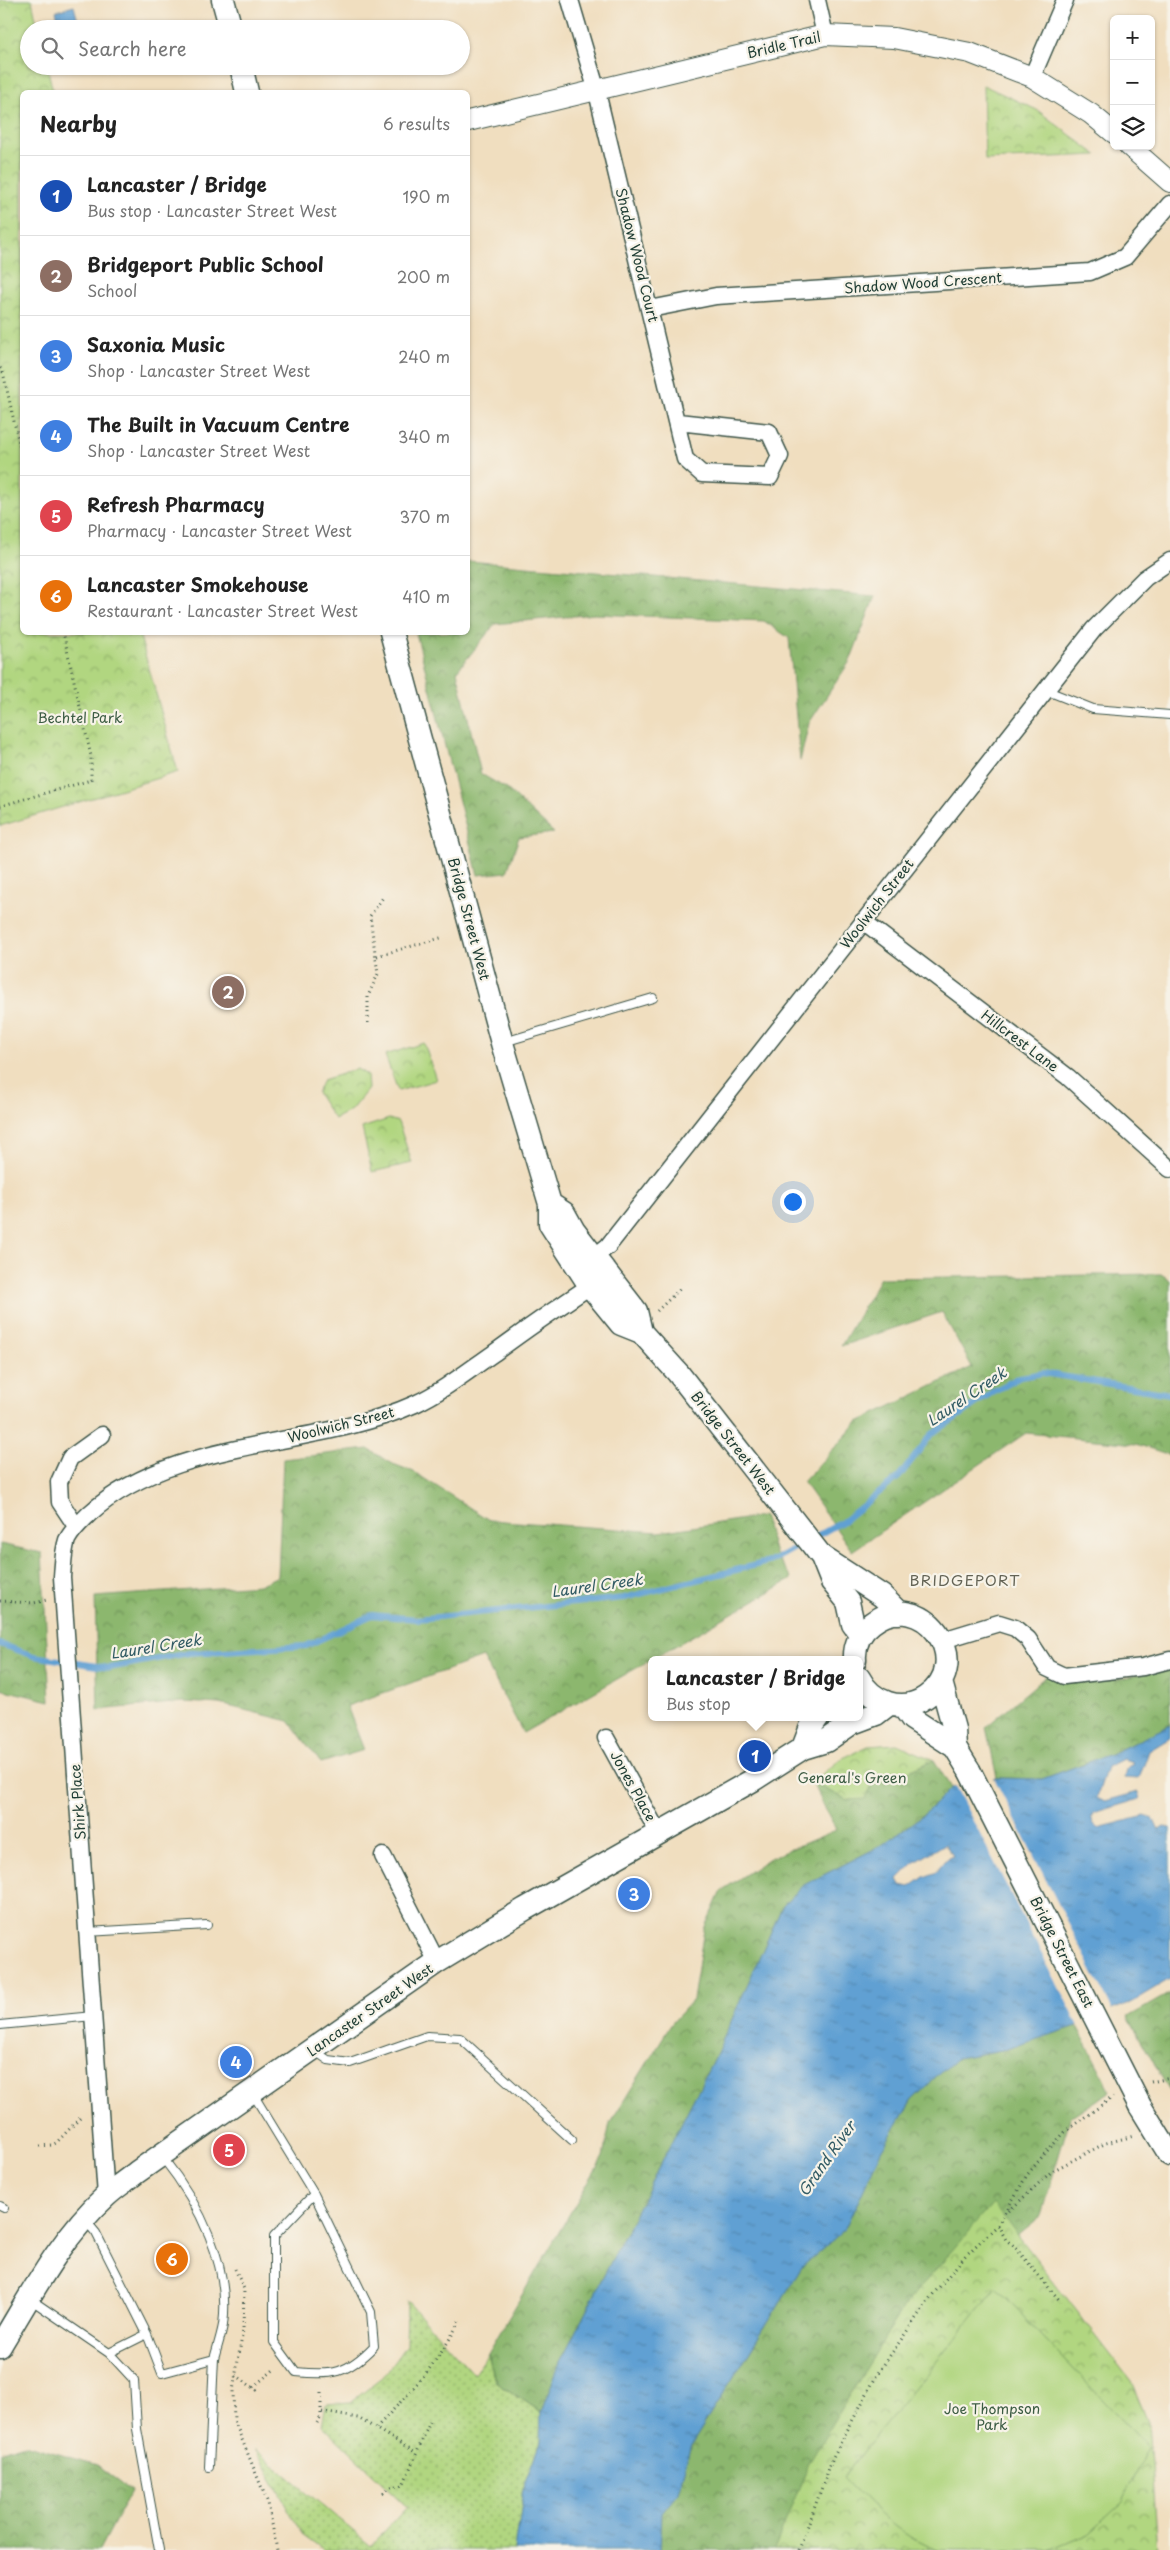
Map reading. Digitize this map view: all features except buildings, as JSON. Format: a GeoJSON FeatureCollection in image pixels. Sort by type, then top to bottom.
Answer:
{"type":"FeatureCollection","features":[{"type":"Feature","properties":{"kind":"main road"},"geometry":{"type":"LineString","coordinates":[[223,0],[229,20]]}},
{"type":"Feature","properties":{"kind":"main road"},"geometry":{"type":"LineString","coordinates":[[242,75],[246,90]]}},
{"type":"Feature","properties":{"kind":"main road","name":"Bridge Street West"},"geometry":{"type":"LineString","coordinates":[[392,635],[502,1043],[550,1204],[550,1224],[590,1286],[621,1324],[641,1332],[678,1373],[822,1557],[832,1582],[848,1602],[853,1624],[861,1635]]}},
{"type":"Feature","properties":{"kind":"main road","name":"Bridge Street West"},"geometry":{"type":"LineString","coordinates":[[550,1204],[564,1213],[574,1231],[636,1310],[641,1332]]}},
{"type":"Feature","properties":{"kind":"main road","name":"Bridge Street West"},"geometry":{"type":"LineString","coordinates":[[822,1557],[882,1596],[899,1613]]}},
{"type":"Feature","properties":{"kind":"main road"},"geometry":{"type":"LineString","coordinates":[[855,1656],[856,1645],[861,1635],[877,1619],[899,1613],[913,1615],[925,1620],[936,1629],[943,1640],[946,1662],[941,1682]]}},
{"type":"Feature","properties":{"kind":"main road","name":"Lancaster Street West"},"geometry":{"type":"LineString","coordinates":[[863,1719],[896,1704],[925,1698],[941,1682]]}},
{"type":"Feature","properties":{"kind":"main road","name":"Bridge Street East"},"geometry":{"type":"LineString","coordinates":[[941,1682],[954,1729],[955,1747]]}},
{"type":"Feature","properties":{"kind":"main road","name":"Bridge Street East"},"geometry":{"type":"LineString","coordinates":[[863,1683],[870,1693],[896,1704],[912,1719],[955,1747],[969,1770],[1140,2106],[1170,2155]]}},
{"type":"Feature","properties":{"kind":"main road"},"geometry":{"type":"LineString","coordinates":[[803,1748],[815,1721]]}},
{"type":"Feature","properties":{"kind":"main road","name":"Lancaster Street West"},"geometry":{"type":"LineString","coordinates":[[0,2346],[66,2243],[85,2220],[106,2196],[161,2155],[438,1962],[525,1909],[753,1780],[803,1748],[826,1740],[857,1721]]}},
{"type":"Feature","properties":{"kind":"street","name":"Shadow Wood Court"},"geometry":{"type":"LineString","coordinates":[[570,0],[596,88],[678,422],[685,459],[702,474],[770,477],[780,456],[769,432],[678,422]]}},
{"type":"Feature","properties":{"kind":"street"},"geometry":{"type":"LineString","coordinates":[[817,0],[825,35]]}},
{"type":"Feature","properties":{"kind":"street"},"geometry":{"type":"LineString","coordinates":[[1032,77],[1065,0]]}},
{"type":"Feature","properties":{"kind":"street","name":"Bridle Trail"},"geometry":{"type":"LineString","coordinates":[[470,120],[596,88],[825,35],[894,38],[970,53],[1032,77],[1091,114],[1110,130]]}},
{"type":"Feature","properties":{"kind":"street"},"geometry":{"type":"LineString","coordinates":[[1134,150],[1170,182]]}},
{"type":"Feature","properties":{"kind":"street","name":"Shadow Wood Crescent"},"geometry":{"type":"LineString","coordinates":[[650,309],[716,296],[1090,272],[1125,257],[1170,204]]}},
{"type":"Feature","properties":{"kind":"street","name":"Woolwich Street"},"geometry":{"type":"LineString","coordinates":[[594,1257],[608,1246],[1094,629],[1145,578],[1170,561]]}},
{"type":"Feature","properties":{"kind":"street","name":"Hillcrest Lane"},"geometry":{"type":"LineString","coordinates":[[863,921],[1068,1077],[1170,1169]]}},
{"type":"Feature","properties":{"kind":"street","name":"Woolwich Street"},"geometry":{"type":"LineString","coordinates":[[76,1526],[105,1500],[132,1485],[173,1467],[220,1454],[381,1418],[416,1404],[452,1383],[590,1286]]}},
{"type":"Feature","properties":{"kind":"street"},"geometry":{"type":"LineString","coordinates":[[76,1526],[60,1502],[59,1482],[70,1458],[102,1435]]}},
{"type":"Feature","properties":{"kind":"street","name":"Shirk Place"},"geometry":{"type":"LineString","coordinates":[[76,1526],[68,1539],[63,1555],[63,1596],[106,2196]]}},
{"type":"Feature","properties":{"kind":"street"},"geometry":{"type":"LineString","coordinates":[[943,1640],[999,1623],[1015,1628],[1028,1639],[1047,1668],[1064,1676],[1143,1667],[1170,1660]]}},
{"type":"Feature","properties":{"kind":"street","name":"Jones Place"},"geometry":{"type":"LineString","coordinates":[[606,1738],[659,1834]]}},
{"type":"Feature","properties":{"kind":"street"},"geometry":{"type":"LineString","coordinates":[[383,1856],[438,1962]]}},
{"type":"Feature","properties":{"kind":"lane"},"geometry":{"type":"LineString","coordinates":[[1045,690],[1093,708],[1170,714]]}},
{"type":"Feature","properties":{"kind":"lane"},"geometry":{"type":"LineString","coordinates":[[502,1043],[654,998]]}},
{"type":"Feature","properties":{"kind":"lane"},"geometry":{"type":"LineString","coordinates":[[87,1932],[207,1925]]}},
{"type":"Feature","properties":{"kind":"lane"},"geometry":{"type":"LineString","coordinates":[[0,2026],[93,2016]]}},
{"type":"Feature","properties":{"kind":"lane"},"geometry":{"type":"LineString","coordinates":[[313,2050],[328,2060],[350,2063],[427,2036],[460,2038],[572,2140]]}},
{"type":"Feature","properties":{"kind":"lane"},"geometry":{"type":"LineString","coordinates":[[252,2092],[314,2194],[371,2312],[374,2346],[356,2364],[325,2375],[296,2372],[274,2342],[274,2236],[314,2194]]}},
{"type":"Feature","properties":{"kind":"lane"},"geometry":{"type":"LineString","coordinates":[[161,2155],[201,2217],[215,2252],[224,2287],[223,2325],[214,2358],[210,2467]]}},
{"type":"Feature","properties":{"kind":"lane"},"geometry":{"type":"LineString","coordinates":[[85,2220],[96,2233],[147,2334],[162,2373],[214,2358]]}},
{"type":"Feature","properties":{"kind":"lane"},"geometry":{"type":"LineString","coordinates":[[29,2298],[109,2352],[134,2380],[137,2429],[159,2550]]}},
{"type":"Feature","properties":{"kind":"lane"},"geometry":{"type":"LineString","coordinates":[[109,2352],[147,2334]]}},
{"type":"Feature","properties":{"kind":"path"},"geometry":{"type":"LineString","coordinates":[[0,368],[3,372],[20,448]]}},
{"type":"Feature","properties":{"kind":"path"},"geometry":{"type":"LineString","coordinates":[[0,806],[91,780],[91,756],[64,635]]}},
{"type":"Feature","properties":{"kind":"path"},"geometry":{"type":"LineString","coordinates":[[368,1023],[368,996],[378,974],[370,916],[384,896]]}},
{"type":"Feature","properties":{"kind":"path"},"geometry":{"type":"LineString","coordinates":[[377,956],[444,937]]}},
{"type":"Feature","properties":{"kind":"path"},"geometry":{"type":"LineString","coordinates":[[654,1313],[682,1287]]}},
{"type":"Feature","properties":{"kind":"path"},"geometry":{"type":"LineString","coordinates":[[0,1601],[34,1603],[63,1596]]}},
{"type":"Feature","properties":{"kind":"path"},"geometry":{"type":"LineString","coordinates":[[1146,2083],[1170,2078]]}},
{"type":"Feature","properties":{"kind":"path"},"geometry":{"type":"LineString","coordinates":[[798,2550],[832,2457],[878,2374],[930,2298],[965,2256],[998,2225],[1027,2175],[1047,2151],[1068,2129],[1119,2094]]}},
{"type":"Feature","properties":{"kind":"path"},"geometry":{"type":"LineString","coordinates":[[40,2146],[52,2145],[82,2116]]}},
{"type":"Feature","properties":{"kind":"path"},"geometry":{"type":"LineString","coordinates":[[1006,2213],[1052,2171],[1106,2143],[1121,2141],[1138,2134]]}},
{"type":"Feature","properties":{"kind":"path"},"geometry":{"type":"LineString","coordinates":[[998,2225],[1006,2240],[1014,2246],[1060,2302]]}},
{"type":"Feature","properties":{"kind":"path"},"geometry":{"type":"LineString","coordinates":[[376,2428],[425,2376],[449,2344],[459,2321]]}},
{"type":"Feature","properties":{"kind":"path"},"geometry":{"type":"LineString","coordinates":[[252,2387],[276,2368]]}},
{"type":"Feature","properties":{"kind":"path"},"geometry":{"type":"LineString","coordinates":[[260,2393],[236,2375],[233,2391],[234,2420],[268,2502],[277,2550]]}},
{"type":"Feature","properties":{"kind":"path"},"geometry":{"type":"LineString","coordinates":[[317,2423],[322,2412],[321,2390]]}},
{"type":"Feature","properties":{"kind":"path"},"geometry":{"type":"LineString","coordinates":[[322,2412],[347,2414],[376,2428],[417,2453]]}},
{"type":"Feature","properties":{"kind":"path"},"geometry":{"type":"LineString","coordinates":[[383,2493],[391,2487],[403,2485],[430,2422]]}},
{"type":"Feature","properties":{"kind":"green space","name":"Bechtel Park"},"geometry":{"type":"Polygon","coordinates":[[[0,0],[32,0],[36,20],[20,20],[20,75],[49,75],[53,90],[20,90],[20,635],[140,635],[178,772],[0,826],[0,0]]]}},
{"type":"Feature","properties":{"kind":"green space"},"geometry":{"type":"Polygon","coordinates":[[[983,85],[1037,110],[1097,155],[985,160],[983,85]]]}},
{"type":"Feature","properties":{"kind":"green space"},"geometry":{"type":"Polygon","coordinates":[[[470,561],[875,596],[850,661],[809,723],[800,761],[789,638],[764,621],[594,614],[495,624],[457,671],[481,774],[507,789],[554,833],[519,837],[507,872],[478,875],[417,635],[470,635],[470,561]]]}},
{"type":"Feature","properties":{"kind":"green space"},"geometry":{"type":"Polygon","coordinates":[[[424,1043],[436,1080],[398,1091],[385,1055],[424,1043]]]}},
{"type":"Feature","properties":{"kind":"green space"},"geometry":{"type":"Polygon","coordinates":[[[357,1069],[367,1075],[368,1089],[351,1110],[334,1119],[317,1093],[323,1080],[357,1069]]]}},
{"type":"Feature","properties":{"kind":"green space"},"geometry":{"type":"Polygon","coordinates":[[[389,1119],[398,1122],[412,1163],[372,1172],[362,1128],[389,1119]]]}},
{"type":"Feature","properties":{"kind":"green space"},"geometry":{"type":"Polygon","coordinates":[[[1161,1274],[1170,1280],[1170,1458],[1167,1454],[1136,1444],[1026,1433],[852,1551],[803,1482],[858,1422],[972,1367],[942,1312],[841,1346],[880,1278],[1161,1274]]]}},
{"type":"Feature","properties":{"kind":"green space"},"geometry":{"type":"Polygon","coordinates":[[[368,1449],[393,1464],[414,1472],[489,1520],[659,1532],[764,1516],[775,1554],[792,1579],[658,1656],[648,1656],[648,1661],[523,1733],[483,1657],[347,1706],[364,1750],[321,1763],[289,1721],[220,1704],[183,1702],[98,1710],[95,1597],[259,1585],[278,1576],[283,1459],[368,1449]]]}},
{"type":"Feature","properties":{"kind":"green space"},"geometry":{"type":"Polygon","coordinates":[[[0,1544],[42,1553],[50,1701],[0,1689],[0,1544]]]}},
{"type":"Feature","properties":{"kind":"green space"},"geometry":{"type":"Polygon","coordinates":[[[1170,1667],[1170,1725],[1113,1753],[1042,1779],[997,1778],[986,1727],[1046,1676],[1061,1680],[1092,1682],[1124,1678],[1170,1667]]]}},
{"type":"Feature","properties":{"kind":"green space","name":"General's Green"},"geometry":{"type":"Polygon","coordinates":[[[897,1744],[934,1760],[886,1781],[873,1782],[866,1799],[848,1800],[812,1782],[841,1759],[868,1746],[897,1744]]]}},
{"type":"Feature","properties":{"kind":"green space"},"geometry":{"type":"Polygon","coordinates":[[[934,1760],[951,1788],[927,1812],[882,1845],[802,1886],[782,1907],[717,2053],[560,2362],[541,2412],[495,2381],[488,2353],[603,2157],[610,2123],[672,2023],[693,2000],[704,1929],[721,1891],[770,1858],[836,1830],[812,1782],[848,1800],[873,1782],[886,1781],[934,1760]]]}},
{"type":"Feature","properties":{"kind":"green space"},"geometry":{"type":"Polygon","coordinates":[[[1170,1993],[1170,2092],[1128,2017],[1170,1993]]]}},
{"type":"Feature","properties":{"kind":"green space"},"geometry":{"type":"Polygon","coordinates":[[[1077,2026],[1111,2091],[1070,2118],[1041,2216],[975,2270],[817,2550],[660,2550],[662,2512],[678,2492],[690,2447],[802,2267],[845,2229],[881,2151],[912,2100],[957,2058],[1007,2049],[1077,2026]]]}},
{"type":"Feature","properties":{"kind":"green space","name":"Joe Thompson Park"},"geometry":{"type":"Polygon","coordinates":[[[993,2203],[1131,2381],[1148,2422],[1157,2550],[774,2550],[809,2463],[904,2306],[993,2203]]]}},
{"type":"Feature","properties":{"kind":"green space"},"geometry":{"type":"Polygon","coordinates":[[[996,2288],[1148,2447],[1123,2502],[1089,2533],[1049,2550],[938,2550],[924,2545],[886,2520],[843,2477],[996,2288]]]}},
{"type":"Feature","properties":{"kind":"green space"},"geometry":{"type":"Polygon","coordinates":[[[407,2301],[474,2374],[488,2353],[495,2381],[541,2412],[540,2442],[525,2482],[515,2550],[324,2550],[302,2534],[255,2449],[371,2546],[407,2507],[322,2425],[326,2404],[351,2402],[383,2377],[406,2345],[407,2301]]]}},
{"type":"Feature","properties":{"kind":"green space"},"geometry":{"type":"Polygon","coordinates":[[[24,2444],[97,2465],[131,2491],[100,2550],[0,2550],[0,2452],[24,2444]]]}},
{"type":"Feature","properties":{"kind":"water"},"geometry":{"type":"Polygon","coordinates":[[[74,6],[78,20],[58,20],[56,11],[74,6]]]}},
{"type":"Feature","properties":{"kind":"water","name":"Grand River"},"geometry":{"type":"Polygon","coordinates":[[[1170,1725],[1170,1738],[1149,1751],[1139,1779],[1124,1778],[1126,1769],[1133,1762],[1123,1759],[1107,1767],[1097,1797],[1105,1801],[1138,1792],[1140,1799],[1093,1813],[1092,1819],[1098,1828],[1145,1816],[1153,1819],[1158,1830],[1163,1827],[1170,1828],[1170,1979],[1133,2001],[1077,2026],[1007,2049],[957,2058],[912,2100],[881,2151],[845,2229],[802,2267],[690,2447],[678,2492],[662,2512],[660,2550],[515,2550],[525,2482],[540,2442],[541,2412],[560,2362],[717,2053],[782,1907],[802,1886],[882,1845],[927,1812],[951,1788],[997,1778],[1042,1779],[1113,1753],[1170,1725]],[[945,1844],[914,1863],[898,1879],[901,1885],[910,1887],[924,1877],[937,1872],[944,1861],[953,1856],[945,1844]]]}},
{"type":"Feature","properties":{"kind":"pier"},"geometry":{"type":"Polygon","coordinates":[[[993,1776],[1114,2013],[1080,2028],[954,1784],[993,1776]]]}},
{"type":"Feature","properties":{"kind":"waterway","name":"Laurel Creek"},"geometry":{"type":"LineString","coordinates":[[0,1644],[34,1656],[109,1668],[189,1653],[306,1646],[372,1615],[417,1619],[624,1598],[772,1561],[842,1522],[899,1477],[931,1435],[994,1391],[1020,1377],[1043,1373],[1170,1394]]}},
{"type":"Feature","properties":{"kind":"place","name":"Bridgeport Public School"},"geometry":{"type":"Point","coordinates":[228,992]}},
{"type":"Feature","properties":{"kind":"place","name":"Lancaster / Bridge"},"geometry":{"type":"Point","coordinates":[755,1756]}},
{"type":"Feature","properties":{"kind":"place","name":"Saxonia Music"},"geometry":{"type":"Point","coordinates":[634,1894]}},
{"type":"Feature","properties":{"kind":"place","name":"The Built in Vacuum Centre"},"geometry":{"type":"Point","coordinates":[236,2062]}},
{"type":"Feature","properties":{"kind":"place","name":"Refresh Pharmacy"},"geometry":{"type":"Point","coordinates":[229,2150]}},
{"type":"Feature","properties":{"kind":"place","name":"Lancaster Smokehouse"},"geometry":{"type":"Point","coordinates":[172,2259]}},
{"type":"Feature","properties":{"kind":"district","name":"BRIDGEPORT"},"geometry":{"type":"Point","coordinates":[965,1581]}}]}
